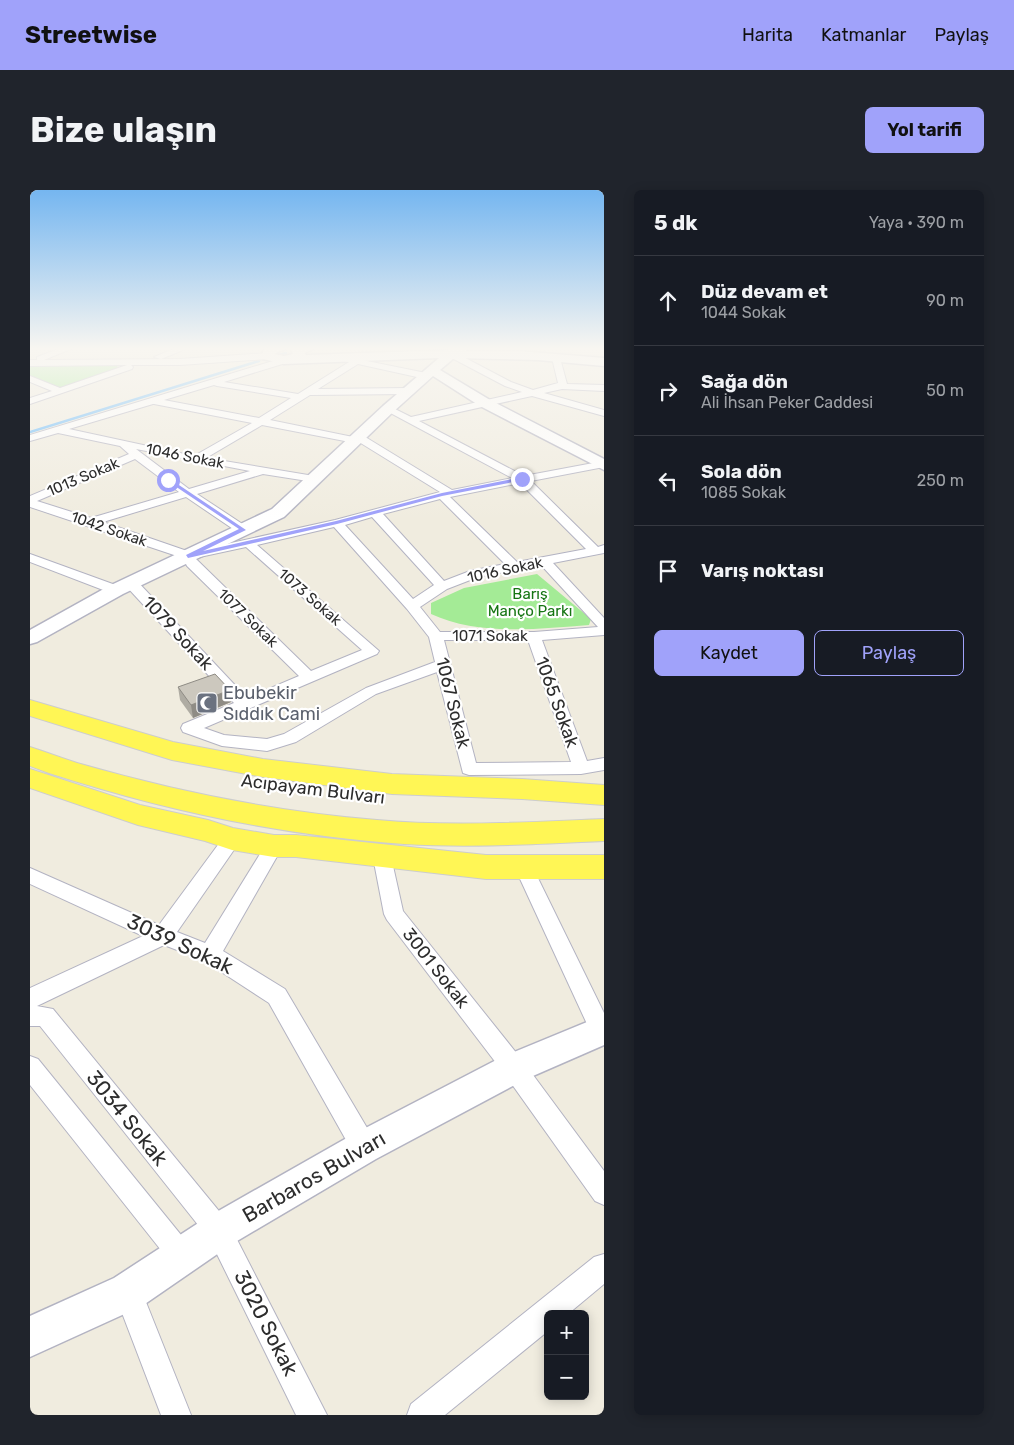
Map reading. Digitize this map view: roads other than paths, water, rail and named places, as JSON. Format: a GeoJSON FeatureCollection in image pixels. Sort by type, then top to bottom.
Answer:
{"type":"FeatureCollection","features":[{"type":"Feature","properties":{"kind":"main road"},"geometry":{"type":"LineString","coordinates":[[30,708],[172,751],[263,768],[392,784],[522,789],[604,797]]}},
{"type":"Feature","properties":{"kind":"main road","name":"Acıpayam Bulvarı"},"geometry":{"type":"LineString","coordinates":[[30,724],[84,744],[168,767],[287,789],[411,801],[526,803],[604,797]]}},
{"type":"Feature","properties":{"kind":"main road","name":"Acıpayam Bulvarı"},"geometry":{"type":"LineString","coordinates":[[30,756],[63,769],[199,804],[258,816],[378,831],[464,834],[604,830]]}},
{"type":"Feature","properties":{"kind":"main road"},"geometry":{"type":"LineString","coordinates":[[30,778],[138,815],[208,831],[232,839],[274,846],[296,846],[430,862],[524,868],[604,866]]}},
{"type":"Feature","properties":{"kind":"street"},"geometry":{"type":"LineString","coordinates":[[30,438],[138,405]]}},
{"type":"Feature","properties":{"kind":"street"},"geometry":{"type":"LineString","coordinates":[[175,405],[356,439],[446,494],[515,566]]}},
{"type":"Feature","properties":{"kind":"street"},"geometry":{"type":"LineString","coordinates":[[196,459],[287,405]]}},
{"type":"Feature","properties":{"kind":"street"},"geometry":{"type":"LineString","coordinates":[[245,536],[278,513],[392,405]]}},
{"type":"Feature","properties":{"kind":"street"},"geometry":{"type":"LineString","coordinates":[[410,420],[480,405]]}},
{"type":"Feature","properties":{"kind":"street"},"geometry":{"type":"LineString","coordinates":[[487,405],[604,465]]}},
{"type":"Feature","properties":{"kind":"street"},"geometry":{"type":"LineString","coordinates":[[579,405],[604,412]]}},
{"type":"Feature","properties":{"kind":"street"},"geometry":{"type":"LineString","coordinates":[[388,409],[522,479],[599,550]]}},
{"type":"Feature","properties":{"kind":"street","name":"1046 Sokak"},"geometry":{"type":"LineString","coordinates":[[56,429],[196,459],[314,479]]}},
{"type":"Feature","properties":{"kind":"street","name":"1073 Sokak"},"geometry":{"type":"LineString","coordinates":[[121,443],[245,536],[372,652],[309,678]]}},
{"type":"Feature","properties":{"kind":"street","name":"1013 Sokak"},"geometry":{"type":"LineString","coordinates":[[30,501],[136,455]]}},
{"type":"Feature","properties":{"kind":"street"},"geometry":{"type":"LineString","coordinates":[[33,634],[124,586],[188,556],[245,536],[337,523],[446,494],[604,465]]}},
{"type":"Feature","properties":{"kind":"street"},"geometry":{"type":"LineString","coordinates":[[91,522],[265,471]]}},
{"type":"Feature","properties":{"kind":"street","name":"1042 Sokak"},"geometry":{"type":"LineString","coordinates":[[30,501],[188,556]]}},
{"type":"Feature","properties":{"kind":"street"},"geometry":{"type":"LineString","coordinates":[[374,512],[442,586]]}},
{"type":"Feature","properties":{"kind":"street","name":"1071 Sokak"},"geometry":{"type":"LineString","coordinates":[[337,523],[412,606],[436,636],[534,636],[604,631]]}},
{"type":"Feature","properties":{"kind":"street","name":"1016 Sokak"},"geometry":{"type":"LineString","coordinates":[[412,606],[442,586],[475,574],[599,550]]}},
{"type":"Feature","properties":{"kind":"street","name":"1077 Sokak"},"geometry":{"type":"LineString","coordinates":[[188,556],[191,563],[309,678]]}},
{"type":"Feature","properties":{"kind":"street"},"geometry":{"type":"LineString","coordinates":[[30,558],[124,586]]}},
{"type":"Feature","properties":{"kind":"street"},"geometry":{"type":"LineString","coordinates":[[544,561],[604,626]]}},
{"type":"Feature","properties":{"kind":"street","name":"1079 Sokak"},"geometry":{"type":"LineString","coordinates":[[124,586],[245,705]]}},
{"type":"Feature","properties":{"kind":"street","name":"1067 Sokak"},"geometry":{"type":"LineString","coordinates":[[436,636],[469,769],[581,768]]}},
{"type":"Feature","properties":{"kind":"street","name":"1065 Sokak"},"geometry":{"type":"LineString","coordinates":[[534,636],[581,768]]}},
{"type":"Feature","properties":{"kind":"street"},"geometry":{"type":"LineString","coordinates":[[309,678],[189,728],[222,740],[267,745],[290,738],[371,691],[444,664]]}},
{"type":"Feature","properties":{"kind":"street"},"geometry":{"type":"LineString","coordinates":[[581,768],[604,764]]}},
{"type":"Feature","properties":{"kind":"street"},"geometry":{"type":"LineString","coordinates":[[30,999],[163,936],[232,839]]}},
{"type":"Feature","properties":{"kind":"street"},"geometry":{"type":"LineString","coordinates":[[210,954],[274,846]]}},
{"type":"Feature","properties":{"kind":"street","name":"3001 Sokak"},"geometry":{"type":"LineString","coordinates":[[382,857],[394,914],[514,1068],[604,1192]]}},
{"type":"Feature","properties":{"kind":"street"},"geometry":{"type":"LineString","coordinates":[[524,868],[603,1030]]}},
{"type":"Feature","properties":{"kind":"street","name":"3039 Sokak"},"geometry":{"type":"LineString","coordinates":[[30,876],[163,936],[210,954],[277,996],[364,1147]]}},
{"type":"Feature","properties":{"kind":"street","name":"3034 Sokak"},"geometry":{"type":"LineString","coordinates":[[30,1016],[45,1016],[219,1231]]}},
{"type":"Feature","properties":{"kind":"street","name":"Barbaros Bulvarı"},"geometry":{"type":"LineString","coordinates":[[30,1337],[128,1292],[219,1231],[364,1147],[514,1068],[603,1030]]}},
{"type":"Feature","properties":{"kind":"street"},"geometry":{"type":"LineString","coordinates":[[30,1067],[181,1255]]}},
{"type":"Feature","properties":{"kind":"street","name":"3020 Sokak"},"geometry":{"type":"LineString","coordinates":[[219,1231],[312,1415]]}},
{"type":"Feature","properties":{"kind":"street"},"geometry":{"type":"LineString","coordinates":[[422,1415],[604,1267]]}},
{"type":"Feature","properties":{"kind":"street"},"geometry":{"type":"LineString","coordinates":[[128,1292],[176,1415]]}},
{"type":"Feature","properties":{"kind":"waterway"},"geometry":{"type":"LineString","coordinates":[[30,432],[117,405]]}},
{"type":"Feature","properties":{"kind":"place","name":"Ebubekir Sıddık Cami"},"geometry":{"type":"Point","coordinates":[207,703]}},
{"type":"Feature","properties":{"kind":"park label","name":"Barış Manço Parkı"},"geometry":{"type":"Point","coordinates":[530,602]}}]}
